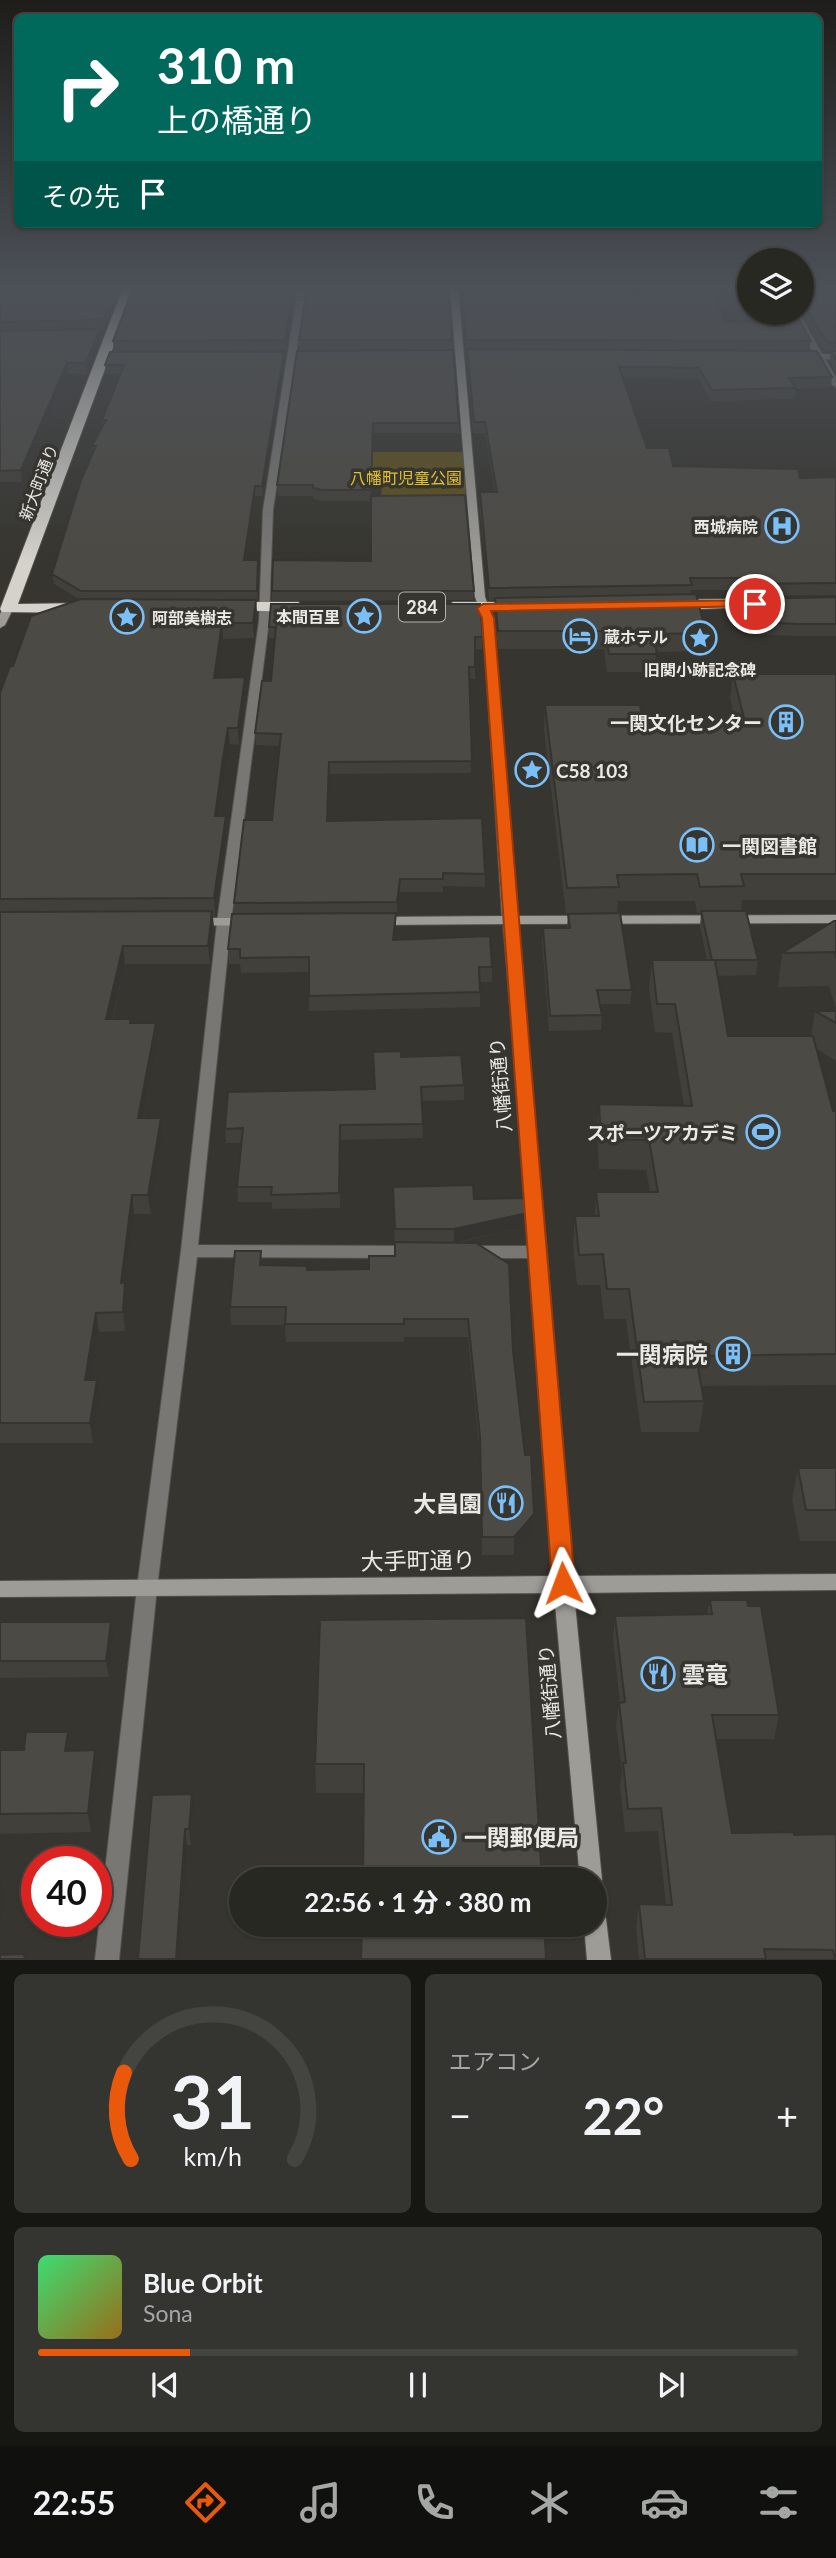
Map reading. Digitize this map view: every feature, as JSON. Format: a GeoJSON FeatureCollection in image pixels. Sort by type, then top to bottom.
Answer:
{"type":"FeatureCollection","features":[{"type":"Feature","properties":{"kind":"highway","name":"新大町通り"},"geometry":{"type":"LineString","coordinates":[[8,609],[100,379]]}},
{"type":"Feature","properties":{"kind":"highway"},"geometry":{"type":"LineString","coordinates":[[648,605],[796,603]]}},
{"type":"Feature","properties":{"kind":"highway"},"geometry":{"type":"LineString","coordinates":[[218,607],[320,607]]}},
{"type":"Feature","properties":{"kind":"highway","name":"284"},"geometry":{"type":"LineString","coordinates":[[443,607],[541,607]]}},
{"type":"Feature","properties":{"kind":"highway"},"geometry":{"type":"LineString","coordinates":[[8,609],[96,608]]}},
{"type":"Feature","properties":{"kind":"street"},"geometry":{"type":"LineString","coordinates":[[107,1959],[147,1588],[189,1251],[224,922],[265,607],[268,510],[293,379]]}},
{"type":"Feature","properties":{"kind":"street","name":"八幡街通り"},"geometry":{"type":"LineString","coordinates":[[463,379],[477,569],[483,608],[488,618],[509,920],[539,1252],[563,1583],[590,1867]]}},
{"type":"Feature","properties":{"kind":"street"},"geometry":{"type":"LineString","coordinates":[[0,625],[8,609]]}},
{"type":"Feature","properties":{"kind":"street"},"geometry":{"type":"LineString","coordinates":[[360,921],[836,919]]}},
{"type":"Feature","properties":{"kind":"street"},"geometry":{"type":"LineString","coordinates":[[185,922],[265,921]]}},
{"type":"Feature","properties":{"kind":"street"},"geometry":{"type":"LineString","coordinates":[[189,1251],[431,1252]]}},
{"type":"Feature","properties":{"kind":"street"},"geometry":{"type":"LineString","coordinates":[[458,1252],[539,1252]]}},
{"type":"Feature","properties":{"kind":"street","name":"大手町通り"},"geometry":{"type":"LineString","coordinates":[[0,1589],[836,1582]]}},
{"type":"Feature","properties":{"kind":"street"},"geometry":{"type":"LineString","coordinates":[[597,1937],[599,1959]]}},
{"type":"Feature","properties":{"kind":"green space","name":"八幡町児童公園"},"geometry":{"type":"Polygon","coordinates":[[[294,452],[464,452],[466,500],[381,500],[382,479],[290,478],[294,452]]]}},
{"type":"Feature","properties":{"kind":"building"},"geometry":{"type":"Polygon","coordinates":[[[0,379],[60,379],[21,470],[0,471],[0,379]]]}},
{"type":"Feature","properties":{"kind":"building"},"geometry":{"type":"Polygon","coordinates":[[[118,379],[279,379],[262,486],[255,486],[244,560],[258,560],[257,591],[81,591],[52,574],[81,480],[96,446],[92,446],[106,420],[102,420],[118,379]]]}},
{"type":"Feature","properties":{"kind":"building"},"geometry":{"type":"Polygon","coordinates":[[[293,379],[455,379],[459,423],[373,423],[371,490],[322,490],[313,488],[313,485],[277,485],[293,379]]]}},
{"type":"Feature","properties":{"kind":"building"},"geometry":{"type":"Polygon","coordinates":[[[470,379],[623,379],[647,448],[669,448],[673,466],[798,469],[800,478],[836,477],[836,583],[744,584],[742,578],[690,578],[692,585],[489,588],[480,492],[497,492],[485,422],[474,422],[470,379]]]}},
{"type":"Feature","properties":{"kind":"building"},"geometry":{"type":"Polygon","coordinates":[[[706,379],[790,379],[796,388],[712,390],[706,379]]]}},
{"type":"Feature","properties":{"kind":"building"},"geometry":{"type":"Polygon","coordinates":[[[465,495],[474,591],[272,591],[273,560],[371,561],[371,496],[465,495]]]}},
{"type":"Feature","properties":{"kind":"building"},"geometry":{"type":"Polygon","coordinates":[[[696,594],[706,633],[653,634],[657,654],[609,654],[605,631],[498,631],[495,598],[696,594]]]}},
{"type":"Feature","properties":{"kind":"building"},"geometry":{"type":"Polygon","coordinates":[[[836,597],[836,624],[755,622],[749,599],[836,597]]]}},
{"type":"Feature","properties":{"kind":"building"},"geometry":{"type":"Polygon","coordinates":[[[81,599],[256,600],[253,623],[222,623],[214,678],[245,677],[238,728],[228,728],[223,758],[215,816],[226,816],[214,898],[0,899],[0,693],[31,616],[81,599]]]}},
{"type":"Feature","properties":{"kind":"building"},"geometry":{"type":"Polygon","coordinates":[[[271,604],[480,604],[483,637],[475,637],[475,667],[469,667],[472,761],[329,762],[327,821],[482,818],[485,874],[443,873],[443,879],[400,879],[397,902],[234,903],[244,820],[272,820],[281,734],[255,733],[262,681],[271,681],[276,627],[269,627],[271,604]]]}},
{"type":"Feature","properties":{"kind":"building","name":"一関図書館"},"geometry":{"type":"Polygon","coordinates":[[[733,674],[836,674],[836,874],[741,874],[744,886],[700,887],[697,874],[617,875],[619,887],[567,888],[545,705],[640,705],[644,726],[746,726],[733,674]]]}},
{"type":"Feature","properties":{"kind":"building"},"geometry":{"type":"Polygon","coordinates":[[[212,911],[208,946],[123,946],[106,1019],[156,1023],[138,1118],[161,1118],[148,1195],[132,1195],[121,1283],[125,1282],[123,1312],[96,1313],[85,1380],[97,1380],[90,1423],[0,1423],[0,912],[212,911]]]}},
{"type":"Feature","properties":{"kind":"building"},"geometry":{"type":"Polygon","coordinates":[[[701,911],[746,911],[758,960],[712,960],[701,911]]]}},
{"type":"Feature","properties":{"kind":"building"},"geometry":{"type":"Polygon","coordinates":[[[396,913],[393,940],[490,936],[492,967],[479,967],[480,992],[309,996],[309,957],[240,958],[240,949],[228,949],[232,914],[396,913]]]}},
{"type":"Feature","properties":{"kind":"building"},"geometry":{"type":"Polygon","coordinates":[[[620,913],[632,990],[597,990],[602,1015],[550,1016],[543,928],[570,928],[568,914],[620,913]]]}},
{"type":"Feature","properties":{"kind":"building"},"geometry":{"type":"Polygon","coordinates":[[[834,921],[836,958],[834,952],[782,953],[834,921]]]}},
{"type":"Feature","properties":{"kind":"building"},"geometry":{"type":"Polygon","coordinates":[[[652,960],[715,960],[728,1036],[813,1036],[833,1111],[836,1111],[836,1354],[696,1356],[704,1401],[644,1402],[629,1289],[607,1289],[603,1254],[579,1255],[575,1216],[599,1216],[596,1192],[658,1192],[649,1140],[601,1139],[599,1104],[692,1106],[675,1004],[657,1004],[652,960]]]}},
{"type":"Feature","properties":{"kind":"building"},"geometry":{"type":"Polygon","coordinates":[[[815,1011],[836,1011],[836,1023],[815,1011]]]}},
{"type":"Feature","properties":{"kind":"building"},"geometry":{"type":"Polygon","coordinates":[[[401,1051],[401,1057],[461,1055],[464,1085],[421,1087],[423,1124],[340,1125],[339,1193],[271,1195],[272,1187],[237,1187],[243,1128],[225,1129],[228,1092],[375,1089],[373,1052],[401,1051]]]}},
{"type":"Feature","properties":{"kind":"building"},"geometry":{"type":"Polygon","coordinates":[[[473,1185],[474,1199],[526,1198],[527,1213],[454,1229],[395,1229],[393,1187],[473,1185]]]}},
{"type":"Feature","properties":{"kind":"building"},"geometry":{"type":"Polygon","coordinates":[[[395,1242],[476,1243],[509,1264],[513,1351],[525,1455],[531,1455],[534,1514],[514,1537],[482,1537],[480,1437],[468,1319],[404,1319],[404,1324],[285,1324],[286,1307],[230,1307],[235,1251],[261,1251],[260,1265],[307,1266],[307,1270],[369,1269],[369,1256],[395,1256],[395,1242]]]}},
{"type":"Feature","properties":{"kind":"building"},"geometry":{"type":"Polygon","coordinates":[[[798,1468],[836,1468],[836,1510],[806,1510],[798,1468]]]}},
{"type":"Feature","properties":{"kind":"building"},"geometry":{"type":"Polygon","coordinates":[[[710,1600],[747,1600],[748,1606],[761,1606],[779,1715],[712,1715],[732,1833],[836,1834],[836,1959],[833,1950],[764,1949],[766,1959],[645,1959],[639,1904],[672,1905],[661,1808],[628,1809],[619,1703],[625,1702],[615,1616],[712,1614],[710,1600]]]}},
{"type":"Feature","properties":{"kind":"building"},"geometry":{"type":"Polygon","coordinates":[[[526,1618],[541,1867],[363,1867],[364,1764],[315,1764],[320,1620],[526,1618]]]}},
{"type":"Feature","properties":{"kind":"building"},"geometry":{"type":"Polygon","coordinates":[[[0,1622],[111,1622],[106,1661],[0,1661],[0,1622]]]}},
{"type":"Feature","properties":{"kind":"building"},"geometry":{"type":"Polygon","coordinates":[[[26,1732],[68,1732],[65,1751],[95,1750],[88,1813],[0,1814],[0,1750],[24,1750],[26,1732]]]}},
{"type":"Feature","properties":{"kind":"building"},"geometry":{"type":"Polygon","coordinates":[[[192,1794],[189,1829],[185,1829],[176,1959],[138,1959],[152,1795],[192,1794]]]}},
{"type":"Feature","properties":{"kind":"building"},"geometry":{"type":"Polygon","coordinates":[[[362,1937],[545,1937],[546,1959],[361,1959],[362,1937]]]}},
{"type":"Feature","properties":{"kind":"building"},"geometry":{"type":"Polygon","coordinates":[[[24,1954],[25,1959],[0,1959],[0,1955],[24,1954]]]}},
{"type":"Feature","properties":{"kind":"place","name":"西城病院"},"geometry":{"type":"Point","coordinates":[782,526]}},
{"type":"Feature","properties":{"kind":"place","name":"本間百里"},"geometry":{"type":"Point","coordinates":[364,616]}},
{"type":"Feature","properties":{"kind":"place","name":"阿部美樹志"},"geometry":{"type":"Point","coordinates":[127,617]}},
{"type":"Feature","properties":{"kind":"place","name":"蔵ホテル"},"geometry":{"type":"Point","coordinates":[580,636]}},
{"type":"Feature","properties":{"kind":"place","name":"旧関小跡記念碑"},"geometry":{"type":"Point","coordinates":[700,638]}},
{"type":"Feature","properties":{"kind":"place","name":"一関文化センター"},"geometry":{"type":"Point","coordinates":[786,722]}},
{"type":"Feature","properties":{"kind":"place","name":"C58 103"},"geometry":{"type":"Point","coordinates":[532,770]}},
{"type":"Feature","properties":{"kind":"place","name":"一関図書館"},"geometry":{"type":"Point","coordinates":[697,845]}},
{"type":"Feature","properties":{"kind":"place","name":"スポーツアカデミ"},"geometry":{"type":"Point","coordinates":[763,1132]}},
{"type":"Feature","properties":{"kind":"place","name":"一関病院"},"geometry":{"type":"Point","coordinates":[733,1354]}},
{"type":"Feature","properties":{"kind":"place","name":"大昌園"},"geometry":{"type":"Point","coordinates":[506,1503]}},
{"type":"Feature","properties":{"kind":"place","name":"雲竜"},"geometry":{"type":"Point","coordinates":[658,1674]}},
{"type":"Feature","properties":{"kind":"place","name":"一関郵便局"},"geometry":{"type":"Point","coordinates":[439,1837]}},
{"type":"Feature","properties":{"kind":"route"},"geometry":{"type":"LineString","coordinates":[[563,1583],[539,1252],[509,920],[488,618],[483,608],[755,604]]}}]}
